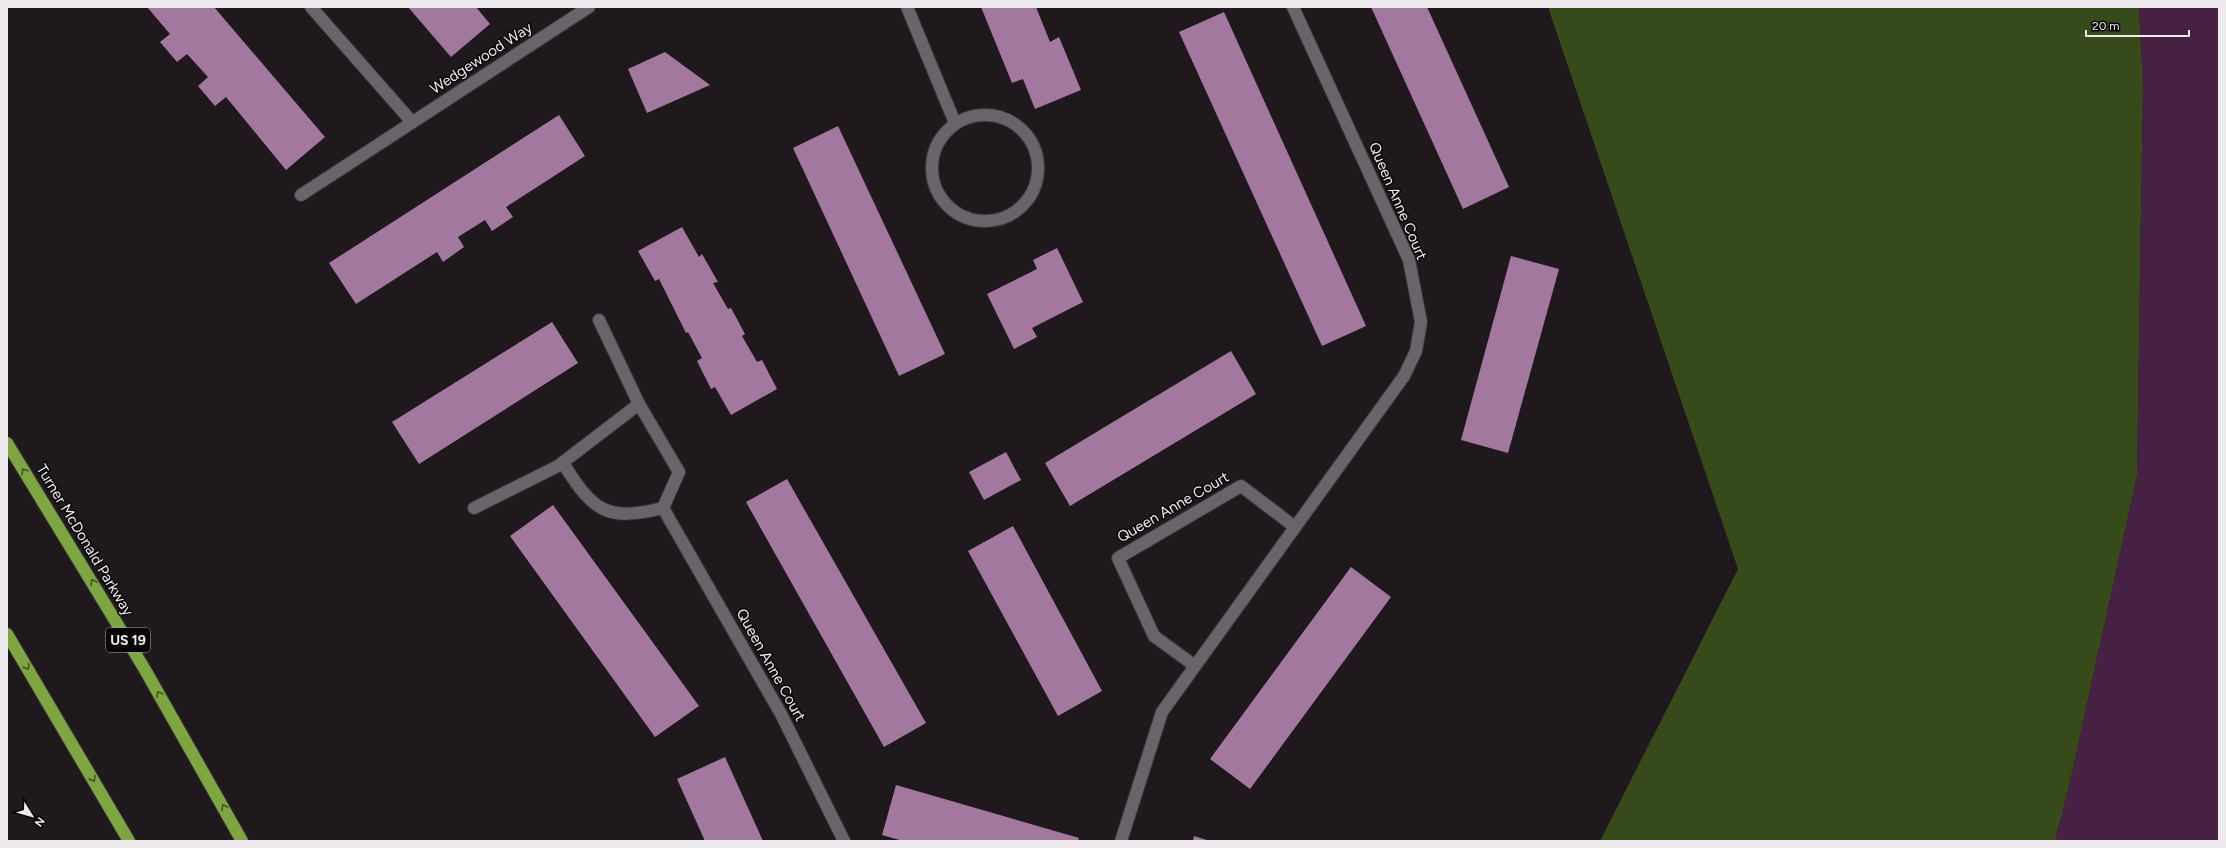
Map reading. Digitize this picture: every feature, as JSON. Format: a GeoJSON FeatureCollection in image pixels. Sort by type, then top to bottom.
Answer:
{"type":"FeatureCollection","features":[{"type":"Feature","properties":{"kind":"highway","name":"Turner McDonald Parkway"},"geometry":{"type":"LineString","coordinates":[[7,443],[144,668],[242,841]]}},
{"type":"Feature","properties":{"kind":"highway"},"geometry":{"type":"LineString","coordinates":[[7,634],[129,841]]}},
{"type":"Feature","properties":{"kind":"street"},"geometry":{"type":"LineString","coordinates":[[311,7],[412,122]]}},
{"type":"Feature","properties":{"kind":"street","name":"Wedgewood Way"},"geometry":{"type":"LineString","coordinates":[[301,195],[588,7]]}},
{"type":"Feature","properties":{"kind":"street"},"geometry":{"type":"LineString","coordinates":[[907,7],[955,123]]}},
{"type":"Feature","properties":{"kind":"street","name":"Queen Anne Court"},"geometry":{"type":"LineString","coordinates":[[1121,841],[1162,712],[1404,376],[1416,351],[1421,322],[1409,260],[1293,7]]}},
{"type":"Feature","properties":{"kind":"street"},"geometry":{"type":"LineString","coordinates":[[976,115],[998,116],[1018,125],[1032,141],[1039,162],[1037,184],[1026,203],[1009,217],[987,222],[968,219],[951,209],[938,194],[932,175],[933,156],[941,137],[955,123],[976,115]]}},
{"type":"Feature","properties":{"kind":"street"},"geometry":{"type":"LineString","coordinates":[[563,463],[579,488],[590,500],[604,510],[617,514],[634,514],[663,508],[679,472],[639,404],[599,320]]}},
{"type":"Feature","properties":{"kind":"street"},"geometry":{"type":"LineString","coordinates":[[474,508],[563,463],[639,404]]}},
{"type":"Feature","properties":{"kind":"street","name":"Queen Anne Court"},"geometry":{"type":"LineString","coordinates":[[1195,666],[1154,636],[1118,558],[1242,486],[1295,527]]}},
{"type":"Feature","properties":{"kind":"street","name":"Queen Anne Court"},"geometry":{"type":"LineString","coordinates":[[663,508],[781,714],[844,841]]}},
{"type":"Feature","properties":{"kind":"green space"},"geometry":{"type":"Polygon","coordinates":[[[1548,7],[2139,7],[2143,86],[2137,476],[2068,791],[2055,841],[1600,841],[1738,569],[1548,7]]]}},
{"type":"Feature","properties":{"kind":"shaded area"},"geometry":{"type":"Polygon","coordinates":[[[2139,7],[2219,7],[2219,841],[2055,841],[2068,791],[2137,476],[2143,86],[2139,7]]]}},
{"type":"Feature","properties":{"kind":"building"},"geometry":{"type":"Polygon","coordinates":[[[147,7],[214,7],[325,137],[286,170],[226,97],[215,106],[198,86],[208,77],[187,54],[177,62],[160,42],[170,34],[147,7]]]}},
{"type":"Feature","properties":{"kind":"building"},"geometry":{"type":"Polygon","coordinates":[[[408,7],[476,7],[490,24],[451,57],[408,7]]]}},
{"type":"Feature","properties":{"kind":"building"},"geometry":{"type":"Polygon","coordinates":[[[981,7],[1036,7],[1050,42],[1059,37],[1081,90],[1035,109],[1023,79],[1012,83],[981,7]]]}},
{"type":"Feature","properties":{"kind":"building"},"geometry":{"type":"Polygon","coordinates":[[[1371,7],[1427,7],[1509,187],[1463,209],[1371,7]]]}},
{"type":"Feature","properties":{"kind":"building"},"geometry":{"type":"Polygon","coordinates":[[[1224,12],[1366,326],[1322,346],[1179,32],[1224,12]]]}},
{"type":"Feature","properties":{"kind":"building"},"geometry":{"type":"Polygon","coordinates":[[[665,52],[710,85],[647,113],[628,69],[665,52]]]}},
{"type":"Feature","properties":{"kind":"building"},"geometry":{"type":"Polygon","coordinates":[[[559,115],[585,156],[506,207],[513,217],[492,231],[485,220],[458,237],[464,247],[443,262],[437,252],[356,304],[329,263],[559,115]]]}},
{"type":"Feature","properties":{"kind":"building"},"geometry":{"type":"Polygon","coordinates":[[[838,126],[945,354],[899,376],[793,148],[838,126]]]}},
{"type":"Feature","properties":{"kind":"building"},"geometry":{"type":"Polygon","coordinates":[[[682,227],[699,257],[702,254],[718,282],[713,283],[728,309],[731,308],[745,334],[742,336],[757,362],[762,360],[777,389],[731,415],[715,387],[711,389],[697,361],[702,358],[688,332],[686,333],[659,279],[655,281],[638,251],[682,227]]]}},
{"type":"Feature","properties":{"kind":"building"},"geometry":{"type":"Polygon","coordinates":[[[1057,248],[1083,302],[1032,328],[1037,337],[1014,349],[987,294],[1037,269],[1033,260],[1057,248]]]}},
{"type":"Feature","properties":{"kind":"building"},"geometry":{"type":"Polygon","coordinates":[[[1511,256],[1559,269],[1508,453],[1461,440],[1511,256]]]}},
{"type":"Feature","properties":{"kind":"building"},"geometry":{"type":"Polygon","coordinates":[[[552,322],[578,363],[419,464],[392,422],[552,322]]]}},
{"type":"Feature","properties":{"kind":"building"},"geometry":{"type":"Polygon","coordinates":[[[1231,351],[1256,394],[1070,506],[1045,463],[1231,351]]]}},
{"type":"Feature","properties":{"kind":"building"},"geometry":{"type":"Polygon","coordinates":[[[1006,452],[1021,480],[984,500],[969,472],[1006,452]]]}},
{"type":"Feature","properties":{"kind":"building"},"geometry":{"type":"Polygon","coordinates":[[[787,479],[926,723],[884,747],[746,502],[787,479]]]}},
{"type":"Feature","properties":{"kind":"building"},"geometry":{"type":"Polygon","coordinates":[[[553,505],[699,706],[655,737],[510,536],[553,505]]]}},
{"type":"Feature","properties":{"kind":"building"},"geometry":{"type":"Polygon","coordinates":[[[1013,526],[1102,691],[1058,716],[968,551],[1013,526]]]}},
{"type":"Feature","properties":{"kind":"building"},"geometry":{"type":"Polygon","coordinates":[[[1351,567],[1391,597],[1250,789],[1210,759],[1351,567]]]}},
{"type":"Feature","properties":{"kind":"building"},"geometry":{"type":"Polygon","coordinates":[[[725,757],[763,841],[705,841],[677,779],[725,757]]]}},
{"type":"Feature","properties":{"kind":"building"},"geometry":{"type":"Polygon","coordinates":[[[896,785],[1079,838],[1078,841],[903,841],[882,835],[896,785]]]}},
{"type":"Feature","properties":{"kind":"building"},"geometry":{"type":"Polygon","coordinates":[[[1194,836],[1210,841],[1193,841],[1194,836]]]}}]}
